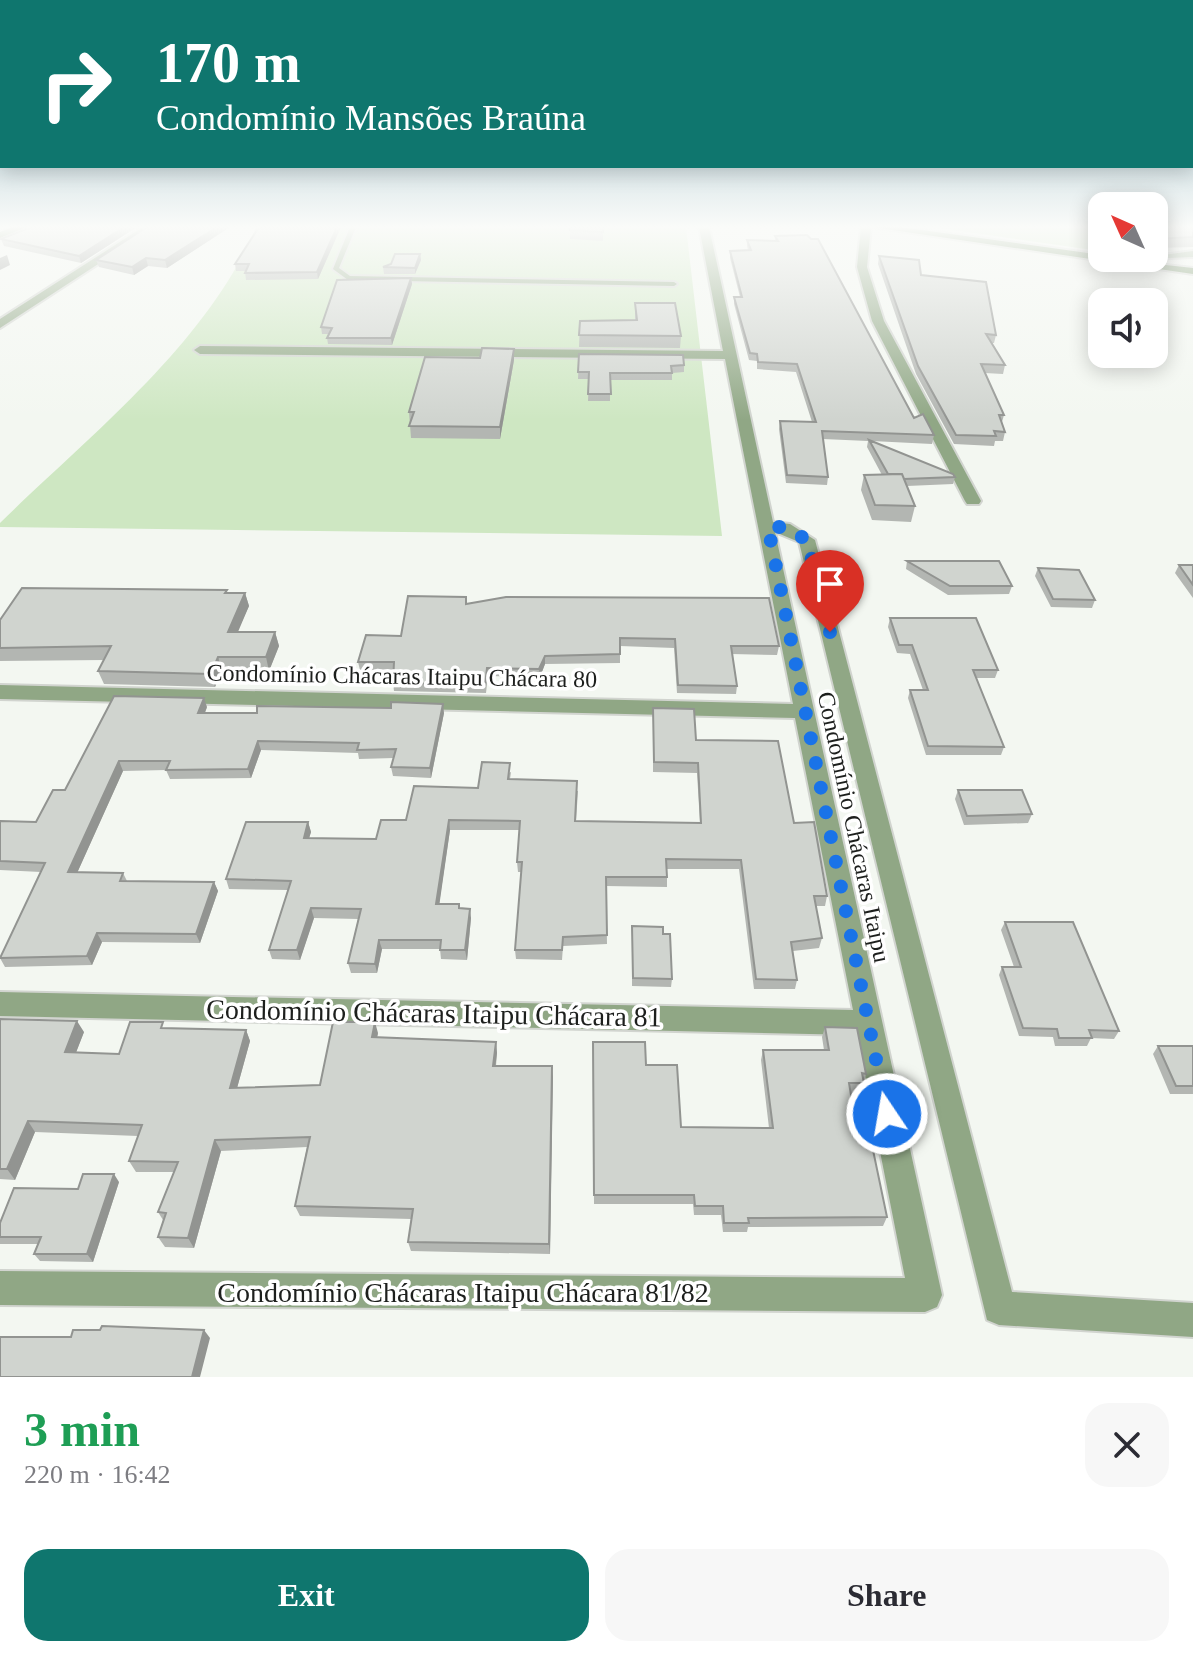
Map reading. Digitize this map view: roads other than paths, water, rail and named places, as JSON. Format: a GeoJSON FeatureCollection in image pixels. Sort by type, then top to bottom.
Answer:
{"type":"FeatureCollection","features":[{"type":"Feature","properties":{"kind":"street"},"geometry":{"type":"LineString","coordinates":[[0,324],[51,291]]}},
{"type":"Feature","properties":{"kind":"street","name":"Condomínio Chácaras Itaipu"},"geometry":{"type":"LineString","coordinates":[[718,291],[925,1295]]}},
{"type":"Feature","properties":{"kind":"street"},"geometry":{"type":"LineString","coordinates":[[869,291],[878,321],[973,501]]}},
{"type":"Feature","properties":{"kind":"street"},"geometry":{"type":"LineString","coordinates":[[200,350],[731,355]]}},
{"type":"Feature","properties":{"kind":"street"},"geometry":{"type":"LineString","coordinates":[[768,527],[784,527],[807,540],[999,1308],[1193,1320]]}},
{"type":"Feature","properties":{"kind":"street","name":"Condomínio Chácaras Itaipu Chácara 80"},"geometry":{"type":"LineString","coordinates":[[0,692],[803,711]]}},
{"type":"Feature","properties":{"kind":"street","name":"Condomínio Chácaras Itaipu Chácara 81"},"geometry":{"type":"LineString","coordinates":[[0,1004],[868,1023]]}},
{"type":"Feature","properties":{"kind":"street","name":"Condomínio Chácaras Itaipu Chácara 81/82"},"geometry":{"type":"LineString","coordinates":[[0,1288],[925,1295]]}}]}
